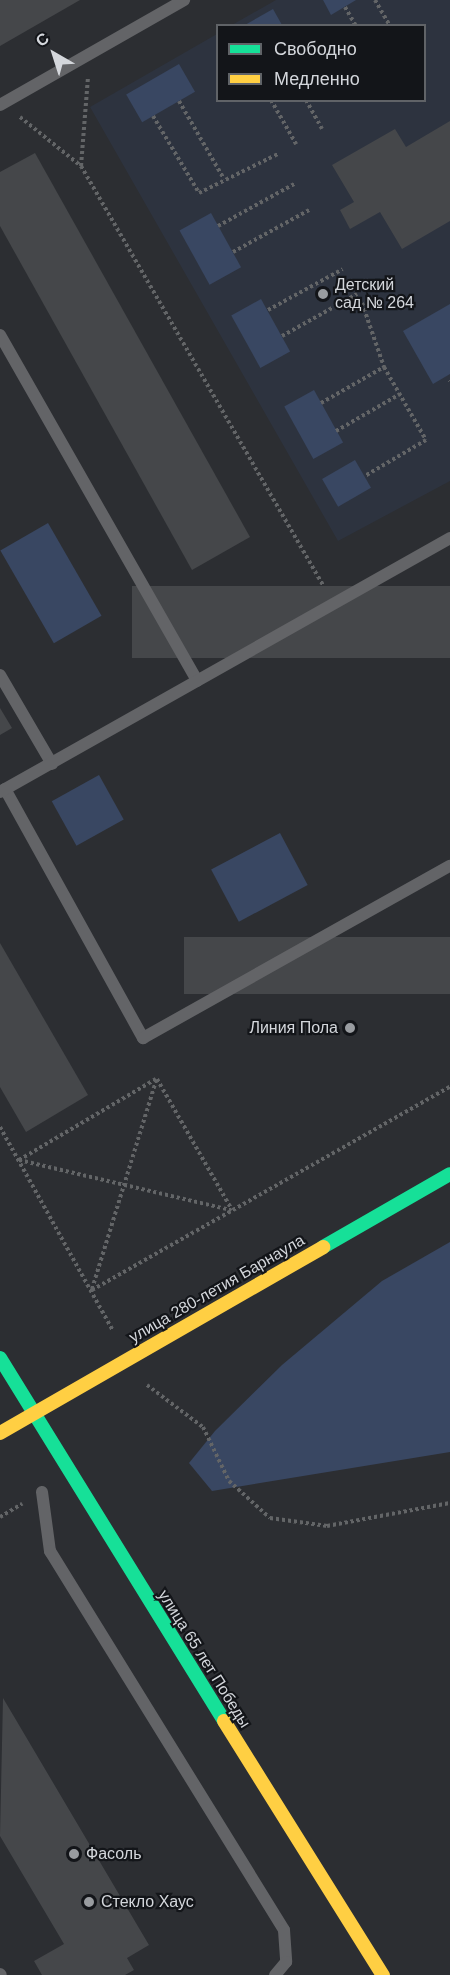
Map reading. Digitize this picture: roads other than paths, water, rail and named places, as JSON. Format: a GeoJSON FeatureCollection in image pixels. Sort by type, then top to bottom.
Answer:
{"type":"FeatureCollection","features":[{"type":"Feature","properties":{"kind":"street","name":"улица 280-летия Барнаула"},"geometry":{"type":"LineString","coordinates":[[0,1433],[450,1174]]}},
{"type":"Feature","properties":{"kind":"street","name":"улица 65 лет Победы"},"geometry":{"type":"LineString","coordinates":[[0,1358],[32,1415],[383,1975]]}},
{"type":"Feature","properties":{"kind":"lane"},"geometry":{"type":"LineString","coordinates":[[2,104],[184,0]]}},
{"type":"Feature","properties":{"kind":"lane"},"geometry":{"type":"LineString","coordinates":[[0,334],[197,681]]}},
{"type":"Feature","properties":{"kind":"lane"},"geometry":{"type":"LineString","coordinates":[[450,538],[2,791],[143,1038],[450,866]]}},
{"type":"Feature","properties":{"kind":"lane"},"geometry":{"type":"LineString","coordinates":[[0,675],[52,764]]}},
{"type":"Feature","properties":{"kind":"lane"},"geometry":{"type":"LineString","coordinates":[[42,1492],[50,1551],[284,1930],[286,1962],[275,1975]]}},
{"type":"Feature","properties":{"kind":"place","name":"Детский сад № 264"},"geometry":{"type":"Point","coordinates":[323,294]}},
{"type":"Feature","properties":{"kind":"place","name":"Линия Пола"},"geometry":{"type":"Point","coordinates":[350,1028]}},
{"type":"Feature","properties":{"kind":"place","name":"Фасоль"},"geometry":{"type":"Point","coordinates":[74,1854]}},
{"type":"Feature","properties":{"kind":"place","name":"Стекло Хаус"},"geometry":{"type":"Point","coordinates":[89,1902]}}]}
